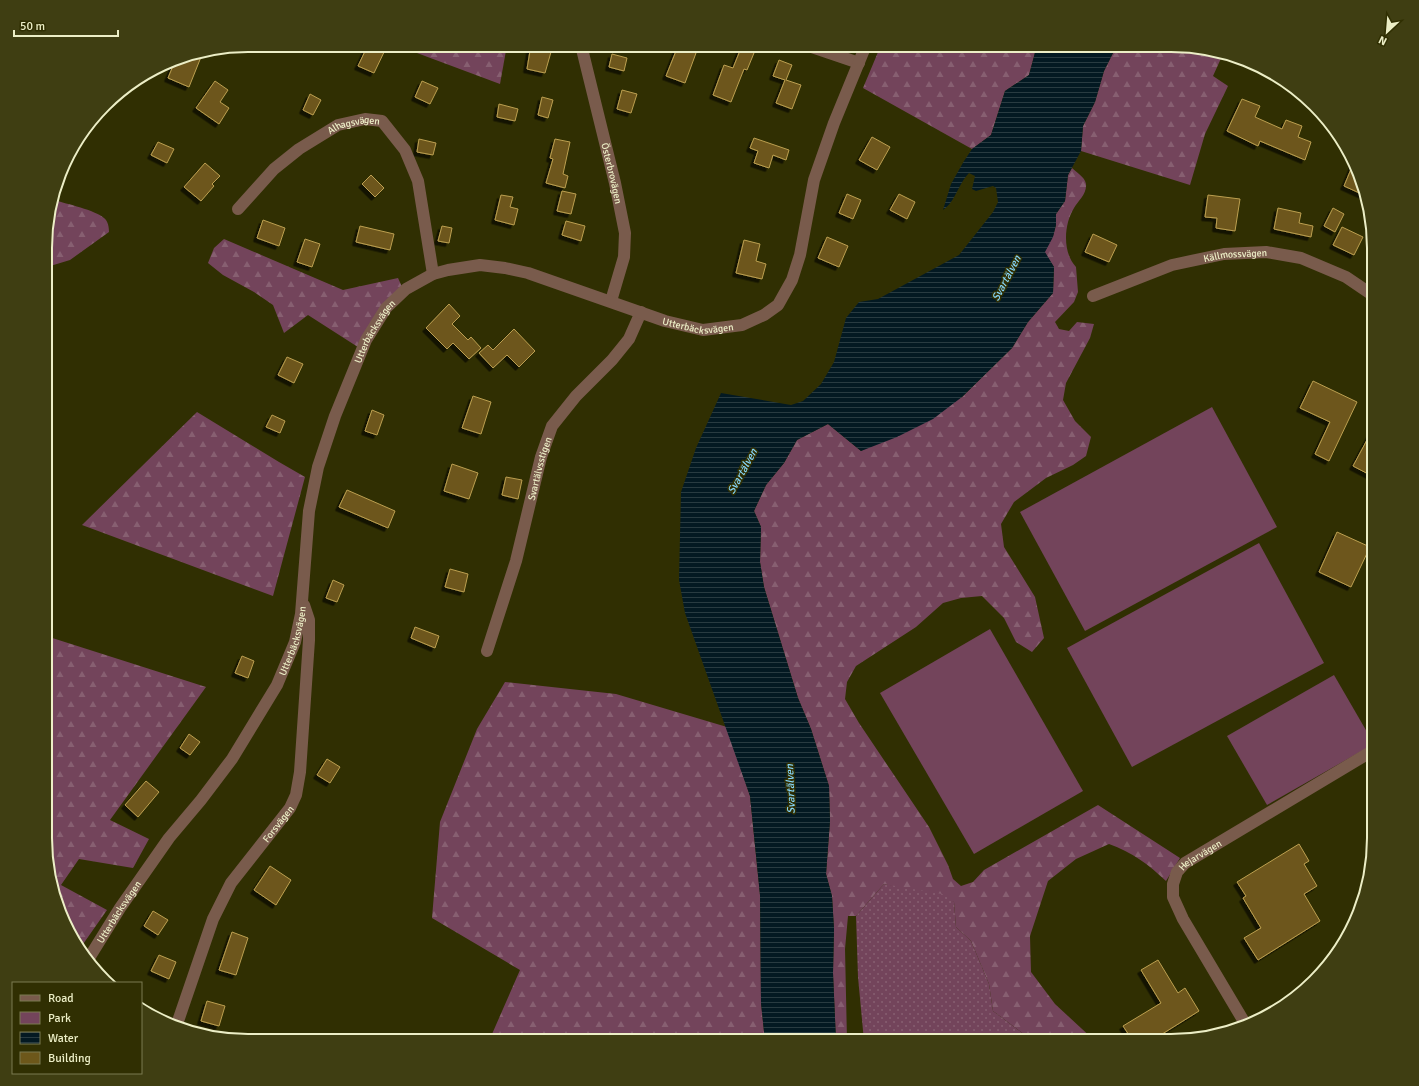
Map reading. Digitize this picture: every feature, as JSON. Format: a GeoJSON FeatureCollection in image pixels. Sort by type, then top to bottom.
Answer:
{"type":"FeatureCollection","features":[{"type":"Feature","properties":{"kind":"street","name":"Österbrovägen"},"geometry":{"type":"LineString","coordinates":[[583,52],[615,183],[625,233],[624,257],[611,301]]}},
{"type":"Feature","properties":{"kind":"street"},"geometry":{"type":"LineString","coordinates":[[827,52],[859,63]]}},
{"type":"Feature","properties":{"kind":"street","name":"Utterbäcksvägen"},"geometry":{"type":"LineString","coordinates":[[91,955],[120,908],[164,844],[201,800],[232,759],[277,685],[295,642],[301,614],[309,511],[318,468],[335,416],[366,340],[386,308],[406,289],[433,274],[448,270],[480,266],[505,268],[528,273],[665,321],[703,330],[742,325],[764,315],[778,305],[792,280],[800,255],[814,180],[834,123],[863,52]]}},
{"type":"Feature","properties":{"kind":"street","name":"Alhagsvägen"},"geometry":{"type":"LineString","coordinates":[[238,209],[274,169],[300,149],[338,125],[365,119],[382,121],[405,150],[418,181],[433,274]]}},
{"type":"Feature","properties":{"kind":"street","name":"Källmossvägen"},"geometry":{"type":"LineString","coordinates":[[1094,296],[1172,265],[1224,254],[1266,252],[1301,258],[1346,277],[1367,291]]}},
{"type":"Feature","properties":{"kind":"street","name":"Svartälvsstigen"},"geometry":{"type":"LineString","coordinates":[[487,651],[516,561],[540,457],[552,426],[576,396],[612,360],[629,339],[641,312]]}},
{"type":"Feature","properties":{"kind":"street","name":"Forsvägen"},"geometry":{"type":"LineString","coordinates":[[178,1021],[213,919],[232,883],[290,808],[296,795],[300,772],[309,640],[309,620],[302,600]]}},
{"type":"Feature","properties":{"kind":"street","name":"Hejarvägen"},"geometry":{"type":"LineString","coordinates":[[1243,1020],[1183,920],[1173,897],[1173,884],[1177,872],[1184,863],[1367,754]]}},
{"type":"Feature","properties":{"kind":"green space"},"geometry":{"type":"Polygon","coordinates":[[[417,52],[506,52],[500,84],[417,52]]]}},
{"type":"Feature","properties":{"kind":"green space"},"geometry":{"type":"Polygon","coordinates":[[[878,52],[1035,52],[1029,75],[1005,91],[991,135],[972,149],[863,88],[878,52]]]}},
{"type":"Feature","properties":{"kind":"green space"},"geometry":{"type":"Polygon","coordinates":[[[1114,52],[1183,52],[1221,59],[1213,76],[1228,86],[1205,134],[1190,185],[1081,151],[1083,126],[1095,102],[1104,71],[1114,52]]]}},
{"type":"Feature","properties":{"kind":"green space"},"geometry":{"type":"Polygon","coordinates":[[[1072,168],[1082,177],[1086,184],[1084,194],[1074,208],[1068,222],[1066,238],[1068,254],[1076,267],[1078,292],[1074,302],[1055,322],[1059,329],[1069,331],[1077,322],[1094,324],[1090,338],[1066,383],[1063,400],[1075,421],[1091,437],[1086,456],[1073,465],[1046,478],[1014,502],[1001,524],[1004,547],[1035,597],[1044,638],[1032,652],[1016,642],[1004,618],[982,596],[961,598],[943,603],[916,627],[856,666],[847,682],[845,699],[859,723],[929,827],[948,865],[953,879],[961,886],[973,882],[984,870],[1098,805],[1180,858],[1166,881],[1140,860],[1109,844],[1076,859],[1048,881],[1030,936],[1031,972],[1055,1004],[1087,1034],[1024,1034],[993,1011],[989,984],[971,941],[956,927],[954,902],[884,884],[856,916],[848,916],[845,949],[847,1034],[836,1034],[833,973],[834,929],[832,896],[826,874],[830,821],[829,786],[811,729],[798,698],[764,587],[760,562],[761,527],[754,511],[766,485],[784,463],[797,440],[828,424],[861,451],[962,397],[1012,348],[1028,322],[1053,293],[1054,267],[1044,252],[1053,236],[1056,225],[1056,214],[1065,201],[1068,175],[1072,168]]]}},
{"type":"Feature","properties":{"kind":"green space"},"geometry":{"type":"Polygon","coordinates":[[[58,201],[100,215],[104,218],[108,226],[109,232],[70,260],[52,265],[52,236],[58,201]]]}},
{"type":"Feature","properties":{"kind":"green space"},"geometry":{"type":"Polygon","coordinates":[[[224,239],[343,290],[398,278],[403,289],[361,349],[308,315],[284,333],[273,305],[254,292],[223,275],[208,263],[214,248],[224,239]]]}},
{"type":"Feature","properties":{"kind":"green space"},"geometry":{"type":"Polygon","coordinates":[[[1212,407],[1277,527],[1085,631],[1020,512],[1212,407]]]}},
{"type":"Feature","properties":{"kind":"green space"},"geometry":{"type":"Polygon","coordinates":[[[197,412],[305,477],[273,596],[82,525],[197,412]]]}},
{"type":"Feature","properties":{"kind":"green space"},"geometry":{"type":"Polygon","coordinates":[[[1259,543],[1324,663],[1132,767],[1067,648],[1259,543]]]}},
{"type":"Feature","properties":{"kind":"green space"},"geometry":{"type":"Polygon","coordinates":[[[990,629],[1083,791],[974,854],[880,693],[990,629]]]}},
{"type":"Feature","properties":{"kind":"green space"},"geometry":{"type":"Polygon","coordinates":[[[52,638],[206,687],[110,820],[149,839],[133,868],[79,859],[61,885],[107,910],[83,944],[62,901],[56,876],[52,850],[52,638]]]}},
{"type":"Feature","properties":{"kind":"green space"},"geometry":{"type":"Polygon","coordinates":[[[1334,675],[1367,732],[1367,748],[1267,805],[1227,736],[1334,675]]]}},
{"type":"Feature","properties":{"kind":"green space"},"geometry":{"type":"Polygon","coordinates":[[[505,682],[616,694],[727,727],[750,796],[760,895],[761,1003],[764,1034],[492,1034],[520,970],[432,918],[440,822],[477,729],[505,682]]]}},
{"type":"Feature","properties":{"kind":"green space"},"geometry":{"type":"Polygon","coordinates":[[[884,884],[942,894],[954,902],[956,927],[971,941],[989,984],[993,1011],[1024,1034],[863,1034],[858,977],[856,916],[884,884]]]}},
{"type":"Feature","properties":{"kind":"water","name":"Svartälven"},"geometry":{"type":"Polygon","coordinates":[[[1035,52],[1114,52],[1104,71],[1095,102],[1083,126],[1081,151],[1068,175],[1065,201],[1056,214],[1056,225],[1053,237],[1045,252],[1054,267],[1053,293],[1028,322],[1012,348],[962,397],[933,419],[897,437],[861,451],[828,424],[797,440],[784,463],[766,485],[754,511],[761,527],[760,562],[764,587],[798,698],[811,729],[829,786],[830,821],[826,874],[832,896],[834,929],[833,973],[836,1034],[764,1034],[761,1003],[760,895],[750,796],[685,613],[679,580],[681,492],[696,448],[721,393],[791,405],[803,401],[821,384],[834,362],[846,318],[859,302],[878,299],[959,255],[993,212],[998,202],[996,188],[993,186],[976,191],[972,189],[975,176],[969,173],[965,177],[951,202],[943,210],[951,184],[972,149],[991,135],[1005,91],[1029,75],[1035,52]]]}},
{"type":"Feature","properties":{"kind":"building"},"geometry":{"type":"Polygon","coordinates":[[[365,52],[384,52],[374,73],[358,66],[365,52]]]}},
{"type":"Feature","properties":{"kind":"building"},"geometry":{"type":"Polygon","coordinates":[[[530,52],[551,52],[545,73],[527,69],[530,52]]]}},
{"type":"Feature","properties":{"kind":"building"},"geometry":{"type":"Polygon","coordinates":[[[676,52],[696,53],[685,83],[666,76],[676,52]]]}},
{"type":"Feature","properties":{"kind":"building"},"geometry":{"type":"Polygon","coordinates":[[[739,52],[754,53],[747,70],[744,69],[731,102],[713,95],[724,65],[733,68],[739,52]]]}},
{"type":"Feature","properties":{"kind":"building"},"geometry":{"type":"Polygon","coordinates":[[[612,54],[627,58],[624,71],[609,67],[612,54]]]}},
{"type":"Feature","properties":{"kind":"building"},"geometry":{"type":"Polygon","coordinates":[[[200,58],[189,87],[168,78],[172,67],[185,62],[200,58]]]}},
{"type":"Feature","properties":{"kind":"building"},"geometry":{"type":"Polygon","coordinates":[[[779,60],[792,65],[786,80],[801,85],[792,109],[776,103],[785,80],[773,76],[779,60]]]}},
{"type":"Feature","properties":{"kind":"building"},"geometry":{"type":"Polygon","coordinates":[[[215,81],[228,90],[220,102],[229,108],[219,124],[196,108],[215,81]]]}},
{"type":"Feature","properties":{"kind":"building"},"geometry":{"type":"Polygon","coordinates":[[[422,81],[438,88],[430,104],[415,97],[422,81]]]}},
{"type":"Feature","properties":{"kind":"building"},"geometry":{"type":"Polygon","coordinates":[[[622,90],[637,94],[631,113],[617,109],[622,90]]]}},
{"type":"Feature","properties":{"kind":"building"},"geometry":{"type":"Polygon","coordinates":[[[310,94],[321,100],[313,115],[303,110],[310,94]]]}},
{"type":"Feature","properties":{"kind":"building"},"geometry":{"type":"Polygon","coordinates":[[[542,97],[553,100],[548,118],[538,115],[542,97]]]}},
{"type":"Feature","properties":{"kind":"building"},"geometry":{"type":"Polygon","coordinates":[[[1242,99],[1260,106],[1255,117],[1282,129],[1286,120],[1302,126],[1298,137],[1311,142],[1305,160],[1260,141],[1258,146],[1227,131],[1242,99]]]}},
{"type":"Feature","properties":{"kind":"building"},"geometry":{"type":"Polygon","coordinates":[[[499,104],[518,109],[515,121],[497,117],[499,104]]]}},
{"type":"Feature","properties":{"kind":"building"},"geometry":{"type":"Polygon","coordinates":[[[872,137],[890,147],[877,170],[859,160],[872,137]]]}},
{"type":"Feature","properties":{"kind":"building"},"geometry":{"type":"Polygon","coordinates":[[[754,138],[789,150],[786,160],[773,155],[769,168],[754,163],[758,151],[750,148],[754,138]]]}},
{"type":"Feature","properties":{"kind":"building"},"geometry":{"type":"Polygon","coordinates":[[[419,139],[436,143],[433,155],[417,152],[419,139]]]}},
{"type":"Feature","properties":{"kind":"building"},"geometry":{"type":"Polygon","coordinates":[[[555,139],[570,142],[563,174],[568,176],[565,188],[546,183],[553,159],[550,158],[555,139]]]}},
{"type":"Feature","properties":{"kind":"building"},"geometry":{"type":"Polygon","coordinates":[[[158,142],[174,149],[167,163],[151,155],[158,142]]]}},
{"type":"Feature","properties":{"kind":"building"},"geometry":{"type":"Polygon","coordinates":[[[205,163],[220,176],[212,184],[214,186],[201,201],[184,187],[205,163]]]}},
{"type":"Feature","properties":{"kind":"building"},"geometry":{"type":"Polygon","coordinates":[[[1351,170],[1359,193],[1344,186],[1351,170]]]}},
{"type":"Feature","properties":{"kind":"building"},"geometry":{"type":"Polygon","coordinates":[[[371,175],[384,188],[375,197],[362,184],[371,175]]]}},
{"type":"Feature","properties":{"kind":"building"},"geometry":{"type":"Polygon","coordinates":[[[562,191],[576,194],[571,214],[557,211],[562,191]]]}},
{"type":"Feature","properties":{"kind":"building"},"geometry":{"type":"Polygon","coordinates":[[[847,194],[861,200],[853,219],[839,213],[847,194]]]}},
{"type":"Feature","properties":{"kind":"building"},"geometry":{"type":"Polygon","coordinates":[[[899,194],[915,202],[907,219],[890,210],[899,194]]]}},
{"type":"Feature","properties":{"kind":"building"},"geometry":{"type":"Polygon","coordinates":[[[501,195],[513,197],[510,207],[518,209],[514,225],[495,220],[501,195]]]}},
{"type":"Feature","properties":{"kind":"building"},"geometry":{"type":"Polygon","coordinates":[[[1208,195],[1240,199],[1235,231],[1216,228],[1217,218],[1205,217],[1208,195]]]}},
{"type":"Feature","properties":{"kind":"building"},"geometry":{"type":"Polygon","coordinates":[[[1278,208],[1301,213],[1299,223],[1313,226],[1311,237],[1274,229],[1278,208]]]}},
{"type":"Feature","properties":{"kind":"building"},"geometry":{"type":"Polygon","coordinates":[[[1333,208],[1344,214],[1335,232],[1324,226],[1333,208]]]}},
{"type":"Feature","properties":{"kind":"building"},"geometry":{"type":"Polygon","coordinates":[[[263,220],[285,228],[279,246],[257,238],[263,220]]]}},
{"type":"Feature","properties":{"kind":"building"},"geometry":{"type":"Polygon","coordinates":[[[566,221],[585,226],[581,241],[562,235],[566,221]]]}},
{"type":"Feature","properties":{"kind":"building"},"geometry":{"type":"Polygon","coordinates":[[[360,226],[394,234],[390,250],[356,242],[360,226]]]}},
{"type":"Feature","properties":{"kind":"building"},"geometry":{"type":"Polygon","coordinates":[[[442,226],[452,228],[449,243],[438,241],[442,226]]]}},
{"type":"Feature","properties":{"kind":"building"},"geometry":{"type":"Polygon","coordinates":[[[1342,227],[1363,237],[1354,255],[1333,245],[1342,227]]]}},
{"type":"Feature","properties":{"kind":"building"},"geometry":{"type":"Polygon","coordinates":[[[1093,234],[1117,245],[1109,262],[1085,252],[1093,234]]]}},
{"type":"Feature","properties":{"kind":"building"},"geometry":{"type":"Polygon","coordinates":[[[827,237],[848,246],[839,267],[818,258],[827,237]]]}},
{"type":"Feature","properties":{"kind":"building"},"geometry":{"type":"Polygon","coordinates":[[[305,239],[320,244],[312,267],[297,262],[305,239]]]}},
{"type":"Feature","properties":{"kind":"building"},"geometry":{"type":"Polygon","coordinates":[[[744,240],[760,244],[756,261],[766,264],[762,279],[736,273],[744,240]]]}},
{"type":"Feature","properties":{"kind":"building"},"geometry":{"type":"Polygon","coordinates":[[[449,304],[460,316],[452,324],[468,340],[471,337],[481,348],[469,359],[453,343],[447,349],[426,328],[449,304]]]}},
{"type":"Feature","properties":{"kind":"building"},"geometry":{"type":"Polygon","coordinates":[[[514,329],[535,351],[519,367],[507,355],[493,368],[479,353],[488,345],[493,350],[514,329]]]}},
{"type":"Feature","properties":{"kind":"building"},"geometry":{"type":"Polygon","coordinates":[[[287,357],[303,364],[294,383],[278,375],[287,357]]]}},
{"type":"Feature","properties":{"kind":"building"},"geometry":{"type":"Polygon","coordinates":[[[1313,381],[1357,402],[1329,461],[1315,454],[1330,422],[1300,408],[1313,381]]]}},
{"type":"Feature","properties":{"kind":"building"},"geometry":{"type":"Polygon","coordinates":[[[473,396],[491,402],[481,434],[462,428],[473,396]]]}},
{"type":"Feature","properties":{"kind":"building"},"geometry":{"type":"Polygon","coordinates":[[[372,410],[384,415],[377,435],[365,431],[372,410]]]}},
{"type":"Feature","properties":{"kind":"building"},"geometry":{"type":"Polygon","coordinates":[[[272,415],[285,421],[280,433],[266,427],[272,415]]]}},
{"type":"Feature","properties":{"kind":"building"},"geometry":{"type":"Polygon","coordinates":[[[1367,440],[1367,473],[1353,466],[1367,440]]]}},
{"type":"Feature","properties":{"kind":"building"},"geometry":{"type":"Polygon","coordinates":[[[452,464],[478,473],[469,499],[444,491],[452,464]]]}},
{"type":"Feature","properties":{"kind":"building"},"geometry":{"type":"Polygon","coordinates":[[[506,477],[522,480],[518,499],[502,495],[506,477]]]}},
{"type":"Feature","properties":{"kind":"building"},"geometry":{"type":"Polygon","coordinates":[[[347,490],[395,511],[388,528],[339,507],[347,490]]]}},
{"type":"Feature","properties":{"kind":"building"},"geometry":{"type":"Polygon","coordinates":[[[1337,532],[1367,546],[1367,553],[1351,587],[1319,572],[1337,532]]]}},
{"type":"Feature","properties":{"kind":"building"},"geometry":{"type":"Polygon","coordinates":[[[450,569],[468,574],[464,592],[445,587],[450,569]]]}},
{"type":"Feature","properties":{"kind":"building"},"geometry":{"type":"Polygon","coordinates":[[[333,580],[344,585],[337,602],[326,598],[333,580]]]}},
{"type":"Feature","properties":{"kind":"building"},"geometry":{"type":"Polygon","coordinates":[[[415,627],[439,636],[435,648],[411,638],[415,627]]]}},
{"type":"Feature","properties":{"kind":"building"},"geometry":{"type":"Polygon","coordinates":[[[242,656],[254,661],[248,678],[235,673],[242,656]]]}},
{"type":"Feature","properties":{"kind":"building"},"geometry":{"type":"Polygon","coordinates":[[[189,734],[200,742],[190,755],[180,748],[189,734]]]}},
{"type":"Feature","properties":{"kind":"building"},"geometry":{"type":"Polygon","coordinates":[[[327,759],[340,767],[330,783],[317,775],[327,759]]]}},
{"type":"Feature","properties":{"kind":"building"},"geometry":{"type":"Polygon","coordinates":[[[146,781],[159,792],[138,817],[125,805],[146,781]]]}},
{"type":"Feature","properties":{"kind":"building"},"geometry":{"type":"Polygon","coordinates":[[[1299,844],[1309,861],[1304,864],[1317,886],[1304,894],[1320,921],[1258,960],[1244,938],[1261,928],[1243,898],[1246,896],[1237,882],[1299,844]]]}},
{"type":"Feature","properties":{"kind":"building"},"geometry":{"type":"Polygon","coordinates":[[[270,866],[291,880],[276,905],[254,890],[270,866]]]}},
{"type":"Feature","properties":{"kind":"building"},"geometry":{"type":"Polygon","coordinates":[[[153,911],[168,920],[158,935],[144,926],[153,911]]]}},
{"type":"Feature","properties":{"kind":"building"},"geometry":{"type":"Polygon","coordinates":[[[232,932],[248,938],[236,975],[219,970],[232,932]]]}},
{"type":"Feature","properties":{"kind":"building"},"geometry":{"type":"Polygon","coordinates":[[[159,955],[176,962],[169,979],[151,971],[159,955]]]}},
{"type":"Feature","properties":{"kind":"building"},"geometry":{"type":"Polygon","coordinates":[[[1158,960],[1178,993],[1185,988],[1199,1011],[1162,1034],[1128,1034],[1123,1026],[1161,1003],[1141,970],[1158,960]]]}},
{"type":"Feature","properties":{"kind":"building"},"geometry":{"type":"Polygon","coordinates":[[[207,1001],[225,1006],[219,1026],[201,1021],[207,1001]]]}}]}
